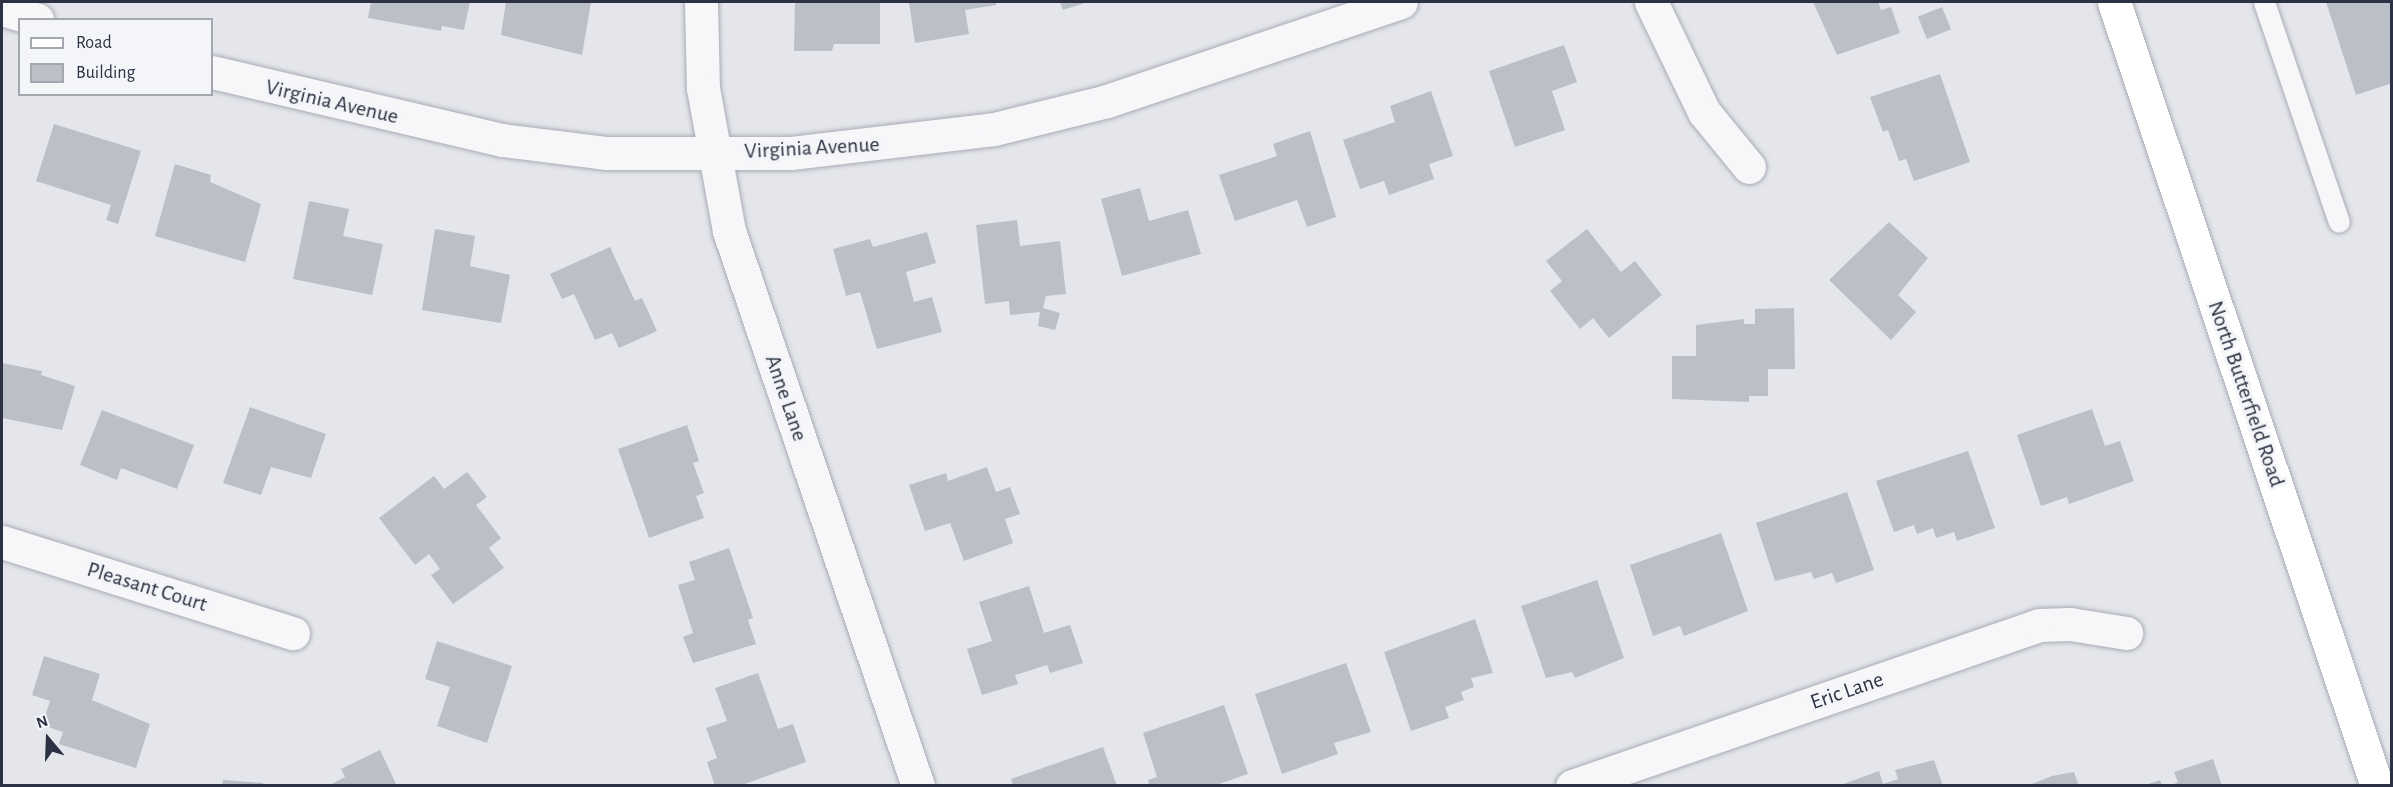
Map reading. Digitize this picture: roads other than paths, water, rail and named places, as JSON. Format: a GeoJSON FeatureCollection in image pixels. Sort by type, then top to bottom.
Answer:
{"type":"FeatureCollection","features":[{"type":"Feature","properties":{"kind":"main road","name":"North Butterfield Road"},"geometry":{"type":"LineString","coordinates":[[2114,2],[2377,786]]}},
{"type":"Feature","properties":{"kind":"street","name":"Anne Lane"},"geometry":{"type":"LineString","coordinates":[[701,2],[712,153],[729,231],[918,786]]}},
{"type":"Feature","properties":{"kind":"street","name":"Virginia Avenue"},"geometry":{"type":"LineString","coordinates":[[213,72],[502,140],[607,153],[791,153],[994,129],[1107,101],[1401,2]]}},
{"type":"Feature","properties":{"kind":"street"},"geometry":{"type":"LineString","coordinates":[[1651,2],[1704,112],[1749,167]]}},
{"type":"Feature","properties":{"kind":"street"},"geometry":{"type":"LineString","coordinates":[[2,9],[31,18]]}},
{"type":"Feature","properties":{"kind":"street","name":"Pleasant Court"},"geometry":{"type":"LineString","coordinates":[[2,542],[293,633]]}},
{"type":"Feature","properties":{"kind":"street","name":"Eric Lane"},"geometry":{"type":"LineString","coordinates":[[1572,786],[2039,625],[2070,624],[2126,633]]}},
{"type":"Feature","properties":{"kind":"lane"},"geometry":{"type":"LineString","coordinates":[[2264,2],[2339,222]]}}]}
